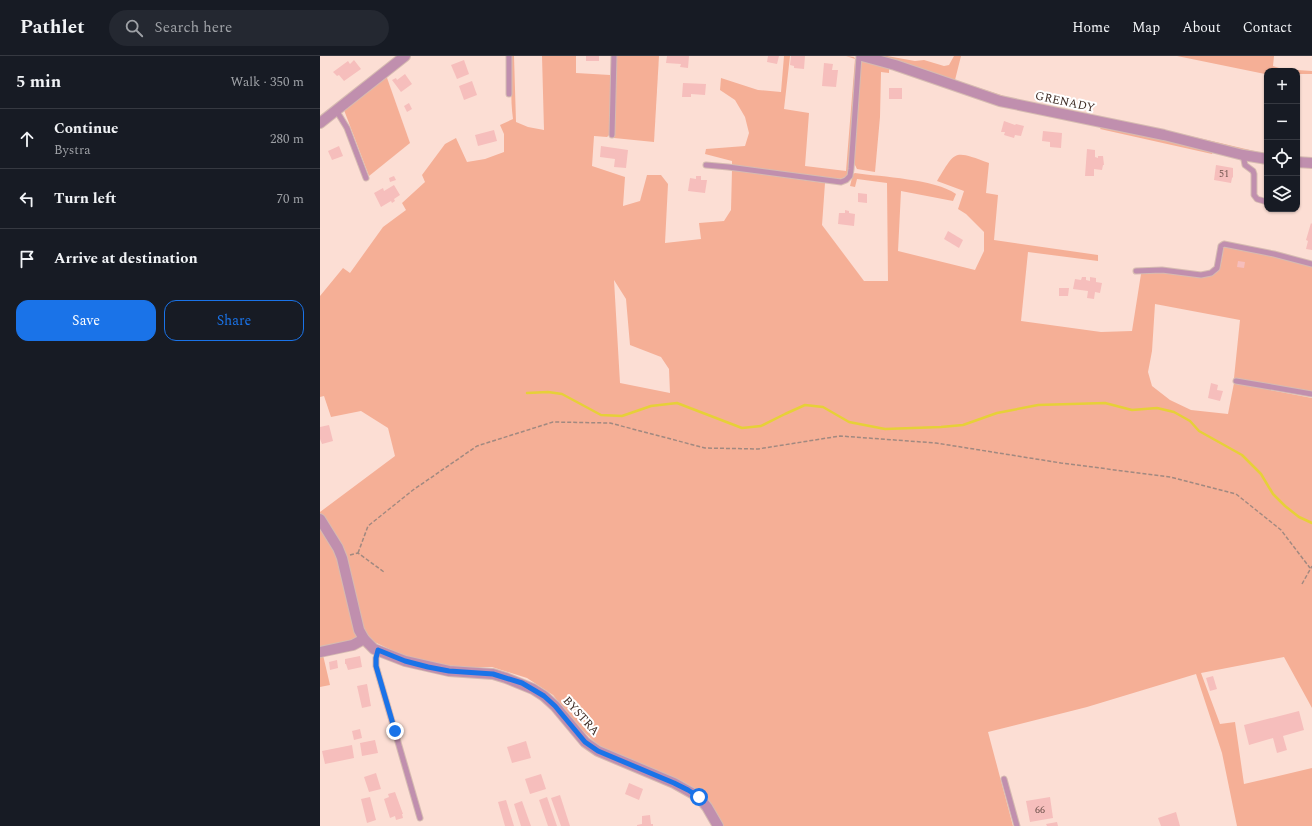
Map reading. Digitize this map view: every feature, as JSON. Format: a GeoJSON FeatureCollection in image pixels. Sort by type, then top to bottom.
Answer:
{"type":"FeatureCollection","features":[{"type":"Feature","properties":{"kind":"street"},"geometry":{"type":"LineString","coordinates":[[320,123],[405,56]]}},
{"type":"Feature","properties":{"kind":"street","name":"GRENADY"},"geometry":{"type":"LineString","coordinates":[[860,56],[901,67],[1000,101],[1164,135],[1243,155],[1264,158]]}},
{"type":"Feature","properties":{"kind":"street"},"geometry":{"type":"LineString","coordinates":[[1300,162],[1312,163]]}},
{"type":"Feature","properties":{"kind":"street","name":"BYSTRA"},"geometry":{"type":"LineString","coordinates":[[320,519],[338,548],[342,558],[357,623],[364,639],[370,646],[405,661],[428,667],[449,671],[493,674],[533,688],[555,706],[585,742],[598,751],[688,790],[699,797],[707,807],[718,826]]}},
{"type":"Feature","properties":{"kind":"street"},"geometry":{"type":"LineString","coordinates":[[320,652],[353,645],[364,639]]}},
{"type":"Feature","properties":{"kind":"lane"},"geometry":{"type":"LineString","coordinates":[[509,56],[509,94]]}},
{"type":"Feature","properties":{"kind":"lane"},"geometry":{"type":"LineString","coordinates":[[612,135],[614,56]]}},
{"type":"Feature","properties":{"kind":"lane"},"geometry":{"type":"LineString","coordinates":[[706,165],[728,166],[841,182],[846,180],[850,176],[851,169],[854,114],[860,56]]}},
{"type":"Feature","properties":{"kind":"lane"},"geometry":{"type":"LineString","coordinates":[[336,110],[347,128],[366,178]]}},
{"type":"Feature","properties":{"kind":"lane"},"geometry":{"type":"LineString","coordinates":[[1243,155],[1245,165],[1253,171],[1254,174],[1254,195],[1257,200],[1264,201]]}},
{"type":"Feature","properties":{"kind":"lane"},"geometry":{"type":"LineString","coordinates":[[1136,271],[1162,270],[1201,275],[1211,274],[1217,268],[1222,244],[1274,254],[1312,264]]}},
{"type":"Feature","properties":{"kind":"lane"},"geometry":{"type":"LineString","coordinates":[[1236,381],[1312,394]]}},
{"type":"Feature","properties":{"kind":"lane"},"geometry":{"type":"LineString","coordinates":[[378,650],[376,666],[420,818]]}},
{"type":"Feature","properties":{"kind":"lane"},"geometry":{"type":"LineString","coordinates":[[1004,779],[1017,826]]}},
{"type":"Feature","properties":{"kind":"path"},"geometry":{"type":"LineString","coordinates":[[358,553],[368,526],[413,490],[477,446],[553,422],[610,423],[705,448],[758,449],[840,436],[936,443],[1061,463],[1170,477],[1236,494],[1281,530],[1311,567],[1302,584]]}},
{"type":"Feature","properties":{"kind":"path"},"geometry":{"type":"LineString","coordinates":[[342,558],[358,553]]}},
{"type":"Feature","properties":{"kind":"path"},"geometry":{"type":"LineString","coordinates":[[358,553],[384,572]]}},
{"type":"Feature","properties":{"kind":"shaded area"},"geometry":{"type":"Polygon","coordinates":[[[511,56],[514,56],[516,122],[528,127],[544,130],[542,56],[576,56],[576,73],[610,75],[610,134],[607,137],[594,136],[592,166],[625,177],[623,206],[640,201],[647,175],[661,175],[668,184],[665,243],[701,239],[699,223],[724,221],[731,210],[732,170],[825,183],[822,225],[864,281],[888,281],[887,183],[857,179],[855,187],[850,186],[853,174],[855,173],[922,182],[947,189],[956,194],[953,201],[901,191],[898,251],[975,270],[984,251],[984,232],[966,214],[958,209],[964,191],[937,181],[952,158],[962,155],[989,163],[986,193],[998,195],[994,240],[1098,255],[1098,261],[1028,252],[1021,321],[1101,332],[1132,331],[1141,274],[1162,272],[1205,277],[1211,275],[1215,273],[1220,266],[1223,246],[1274,256],[1312,266],[1312,392],[1234,378],[1240,320],[1155,304],[1152,351],[1148,372],[1152,386],[1170,400],[1191,410],[1228,414],[1234,383],[1312,398],[1312,708],[1284,657],[1201,673],[1220,724],[1235,722],[1244,784],[1312,768],[1312,826],[1237,826],[1222,753],[1196,674],[1087,707],[988,732],[1013,826],[723,826],[719,817],[702,794],[684,782],[600,747],[578,726],[553,695],[527,678],[492,667],[446,667],[406,657],[366,638],[340,546],[320,512],[395,456],[388,428],[361,411],[331,417],[324,396],[320,397],[320,296],[343,268],[350,273],[383,227],[406,210],[402,203],[425,182],[422,175],[445,144],[456,138],[467,162],[485,159],[504,152],[504,134],[500,125],[513,119],[511,96],[511,56]],[[614,280],[620,383],[670,393],[669,369],[661,357],[630,345],[626,299],[614,280]]]}},
{"type":"Feature","properties":{"kind":"shaded area"},"geometry":{"type":"Polygon","coordinates":[[[616,56],[659,56],[654,142],[614,138],[616,56]]]}},
{"type":"Feature","properties":{"kind":"shaded area"},"geometry":{"type":"Polygon","coordinates":[[[784,56],[790,56],[784,109],[809,113],[805,166],[846,171],[855,59],[846,56],[854,57],[856,60],[849,168],[847,174],[843,178],[839,179],[732,165],[732,161],[705,154],[706,149],[745,146],[749,133],[745,117],[735,100],[720,90],[721,78],[758,90],[781,92],[784,56]]]}},
{"type":"Feature","properties":{"kind":"shaded area"},"geometry":{"type":"Polygon","coordinates":[[[872,56],[887,56],[915,61],[924,60],[944,66],[949,65],[954,56],[961,56],[955,80],[1010,98],[1169,131],[1264,153],[1264,155],[994,95],[872,56]]]}},
{"type":"Feature","properties":{"kind":"shaded area"},"geometry":{"type":"Polygon","coordinates":[[[1177,56],[1274,56],[1273,66],[1279,68],[1264,68],[1264,74],[1177,56]]]}},
{"type":"Feature","properties":{"kind":"shaded area"},"geometry":{"type":"Polygon","coordinates":[[[863,61],[889,67],[889,73],[881,72],[880,117],[875,172],[857,169],[854,163],[861,64],[863,61]]]}},
{"type":"Feature","properties":{"kind":"shaded area"},"geometry":{"type":"Polygon","coordinates":[[[1300,70],[1312,71],[1312,74],[1300,74],[1300,70]]]}},
{"type":"Feature","properties":{"kind":"shaded area"},"geometry":{"type":"Polygon","coordinates":[[[386,75],[410,143],[369,176],[344,110],[386,75]]]}},
{"type":"Feature","properties":{"kind":"shaded area"},"geometry":{"type":"Polygon","coordinates":[[[1102,126],[1213,151],[1212,154],[1100,129],[1102,126]]]}},
{"type":"Feature","properties":{"kind":"shaded area"},"geometry":{"type":"Polygon","coordinates":[[[320,523],[336,549],[359,634],[356,639],[320,650],[320,523]]]}},
{"type":"Feature","properties":{"kind":"shaded area"},"geometry":{"type":"Polygon","coordinates":[[[320,655],[323,655],[330,685],[320,687],[320,655]]]}},
{"type":"Feature","properties":{"kind":"building"},"geometry":{"type":"Polygon","coordinates":[[[586,56],[599,56],[599,61],[586,61],[586,56]]]}},
{"type":"Feature","properties":{"kind":"building"},"geometry":{"type":"Polygon","coordinates":[[[667,56],[689,56],[688,68],[680,67],[681,64],[666,63],[667,56]]]}},
{"type":"Feature","properties":{"kind":"building"},"geometry":{"type":"Polygon","coordinates":[[[768,56],[779,56],[777,64],[767,62],[768,56]]]}},
{"type":"Feature","properties":{"kind":"building"},"geometry":{"type":"Polygon","coordinates":[[[791,56],[805,56],[804,69],[794,68],[794,66],[790,65],[791,56]]]}},
{"type":"Feature","properties":{"kind":"building"},"geometry":{"type":"Polygon","coordinates":[[[354,60],[361,69],[344,81],[339,75],[337,76],[333,72],[348,61],[350,64],[354,60]]]}},
{"type":"Feature","properties":{"kind":"building"},"geometry":{"type":"Polygon","coordinates":[[[464,60],[469,74],[457,79],[451,65],[464,60]]]}},
{"type":"Feature","properties":{"kind":"building"},"geometry":{"type":"Polygon","coordinates":[[[824,63],[833,64],[832,70],[838,70],[836,87],[822,86],[824,63]]]}},
{"type":"Feature","properties":{"kind":"building"},"geometry":{"type":"Polygon","coordinates":[[[405,74],[412,84],[401,92],[392,80],[396,78],[397,80],[405,74]]]}},
{"type":"Feature","properties":{"kind":"building"},"geometry":{"type":"Polygon","coordinates":[[[472,81],[477,95],[464,100],[459,86],[472,81]]]}},
{"type":"Feature","properties":{"kind":"building"},"geometry":{"type":"Polygon","coordinates":[[[683,83],[706,84],[705,95],[691,94],[691,97],[682,97],[683,83]]]}},
{"type":"Feature","properties":{"kind":"building"},"geometry":{"type":"Polygon","coordinates":[[[889,88],[902,88],[902,99],[889,99],[889,88]]]}},
{"type":"Feature","properties":{"kind":"building"},"geometry":{"type":"Polygon","coordinates":[[[409,103],[412,109],[407,112],[404,106],[409,103]]]}},
{"type":"Feature","properties":{"kind":"building"},"geometry":{"type":"Polygon","coordinates":[[[1004,121],[1015,125],[1024,126],[1021,136],[1015,135],[1014,138],[1004,135],[1005,132],[1001,132],[1004,121]]]}},
{"type":"Feature","properties":{"kind":"building"},"geometry":{"type":"Polygon","coordinates":[[[494,130],[497,141],[478,146],[475,135],[494,130]]]}},
{"type":"Feature","properties":{"kind":"building"},"geometry":{"type":"Polygon","coordinates":[[[1043,131],[1062,133],[1061,148],[1050,147],[1050,142],[1042,141],[1043,131]]]}},
{"type":"Feature","properties":{"kind":"building"},"geometry":{"type":"Polygon","coordinates":[[[339,146],[343,156],[332,160],[328,151],[339,146]]]}},
{"type":"Feature","properties":{"kind":"building"},"geometry":{"type":"Polygon","coordinates":[[[601,146],[628,150],[626,168],[614,167],[615,159],[600,157],[601,146]]]}},
{"type":"Feature","properties":{"kind":"building"},"geometry":{"type":"Polygon","coordinates":[[[1087,149],[1095,150],[1095,157],[1098,158],[1098,156],[1103,156],[1104,165],[1102,170],[1094,169],[1094,176],[1085,176],[1087,149]]]}},
{"type":"Feature","properties":{"kind":"building"},"geometry":{"type":"Polygon","coordinates":[[[1216,165],[1233,168],[1231,183],[1214,180],[1216,165]]]}},
{"type":"Feature","properties":{"kind":"building"},"geometry":{"type":"Polygon","coordinates":[[[394,176],[396,180],[390,182],[389,178],[394,176]]]}},
{"type":"Feature","properties":{"kind":"building"},"geometry":{"type":"Polygon","coordinates":[[[696,176],[701,176],[701,180],[707,180],[705,193],[688,191],[690,178],[696,179],[696,176]]]}},
{"type":"Feature","properties":{"kind":"building"},"geometry":{"type":"Polygon","coordinates":[[[394,185],[400,195],[394,199],[395,201],[392,203],[391,201],[381,207],[374,193],[383,188],[384,191],[394,185]]]}},
{"type":"Feature","properties":{"kind":"building"},"geometry":{"type":"Polygon","coordinates":[[[858,193],[867,194],[867,203],[858,202],[858,193]]]}},
{"type":"Feature","properties":{"kind":"building"},"geometry":{"type":"Polygon","coordinates":[[[845,210],[849,211],[849,213],[855,214],[854,226],[838,224],[839,213],[845,213],[845,210]]]}},
{"type":"Feature","properties":{"kind":"building"},"geometry":{"type":"Polygon","coordinates":[[[1311,223],[1312,250],[1306,249],[1308,241],[1306,240],[1311,223]]]}},
{"type":"Feature","properties":{"kind":"building"},"geometry":{"type":"Polygon","coordinates":[[[948,231],[963,240],[959,248],[944,239],[948,231]]]}},
{"type":"Feature","properties":{"kind":"building"},"geometry":{"type":"Polygon","coordinates":[[[1238,261],[1245,262],[1244,268],[1237,267],[1238,261]]]}},
{"type":"Feature","properties":{"kind":"building"},"geometry":{"type":"Polygon","coordinates":[[[1082,277],[1086,277],[1086,280],[1090,281],[1090,277],[1096,278],[1096,282],[1102,283],[1100,293],[1095,292],[1094,299],[1087,298],[1088,291],[1073,289],[1075,279],[1081,280],[1082,277]]]}},
{"type":"Feature","properties":{"kind":"building"},"geometry":{"type":"Polygon","coordinates":[[[1059,288],[1069,288],[1068,296],[1059,296],[1059,288]]]}},
{"type":"Feature","properties":{"kind":"building"},"geometry":{"type":"Polygon","coordinates":[[[1211,383],[1218,385],[1217,390],[1223,391],[1220,401],[1208,398],[1211,383]]]}},
{"type":"Feature","properties":{"kind":"building"},"geometry":{"type":"Polygon","coordinates":[[[329,425],[333,441],[322,444],[320,439],[320,427],[329,425]]]}},
{"type":"Feature","properties":{"kind":"building"},"geometry":{"type":"Polygon","coordinates":[[[360,656],[362,667],[348,670],[345,664],[345,659],[360,656]]]}},
{"type":"Feature","properties":{"kind":"building"},"geometry":{"type":"Polygon","coordinates":[[[337,660],[338,668],[330,670],[329,662],[337,660]]]}},
{"type":"Feature","properties":{"kind":"building"},"geometry":{"type":"Polygon","coordinates":[[[1213,676],[1217,689],[1210,691],[1206,678],[1213,676]]]}},
{"type":"Feature","properties":{"kind":"building"},"geometry":{"type":"Polygon","coordinates":[[[367,684],[371,706],[362,708],[357,686],[367,684]]]}},
{"type":"Feature","properties":{"kind":"building"},"geometry":{"type":"Polygon","coordinates":[[[1299,711],[1304,730],[1283,736],[1287,750],[1277,753],[1273,738],[1249,745],[1244,725],[1299,711]]]}},
{"type":"Feature","properties":{"kind":"building"},"geometry":{"type":"Polygon","coordinates":[[[360,729],[362,738],[354,740],[352,731],[360,729]]]}},
{"type":"Feature","properties":{"kind":"building"},"geometry":{"type":"Polygon","coordinates":[[[375,740],[378,753],[362,756],[360,743],[375,740]]]}},
{"type":"Feature","properties":{"kind":"building"},"geometry":{"type":"Polygon","coordinates":[[[526,741],[531,758],[512,763],[507,747],[526,741]]]}},
{"type":"Feature","properties":{"kind":"building"},"geometry":{"type":"Polygon","coordinates":[[[352,745],[354,758],[325,764],[322,751],[352,745]]]}},
{"type":"Feature","properties":{"kind":"building"},"geometry":{"type":"Polygon","coordinates":[[[376,773],[381,789],[369,792],[364,777],[376,773]]]}},
{"type":"Feature","properties":{"kind":"building"},"geometry":{"type":"Polygon","coordinates":[[[541,774],[546,789],[530,794],[525,779],[541,774]]]}},
{"type":"Feature","properties":{"kind":"building"},"geometry":{"type":"Polygon","coordinates":[[[629,783],[643,789],[639,800],[625,794],[629,783]]]}},
{"type":"Feature","properties":{"kind":"building"},"geometry":{"type":"Polygon","coordinates":[[[395,792],[403,814],[403,818],[396,820],[395,816],[390,818],[384,799],[389,797],[388,794],[395,792]]]}},
{"type":"Feature","properties":{"kind":"building"},"geometry":{"type":"Polygon","coordinates":[[[560,795],[570,826],[561,826],[551,798],[560,795]]]}},
{"type":"Feature","properties":{"kind":"building"},"geometry":{"type":"Polygon","coordinates":[[[370,797],[376,820],[367,823],[361,799],[370,797]]]}},
{"type":"Feature","properties":{"kind":"building"},"geometry":{"type":"Polygon","coordinates":[[[547,797],[557,826],[548,826],[539,800],[547,797]]]}},
{"type":"Feature","properties":{"kind":"building"},"geometry":{"type":"Polygon","coordinates":[[[1050,797],[1053,818],[1030,822],[1026,801],[1050,797]]]}},
{"type":"Feature","properties":{"kind":"building"},"geometry":{"type":"Polygon","coordinates":[[[506,800],[514,826],[505,826],[498,802],[506,800]]]}},
{"type":"Feature","properties":{"kind":"building"},"geometry":{"type":"Polygon","coordinates":[[[522,801],[531,826],[521,826],[514,804],[522,801]]]}},
{"type":"Feature","properties":{"kind":"building"},"geometry":{"type":"Polygon","coordinates":[[[1176,812],[1180,826],[1161,826],[1158,818],[1176,812]]]}},
{"type":"Feature","properties":{"kind":"building"},"geometry":{"type":"Polygon","coordinates":[[[650,815],[651,824],[653,824],[653,826],[637,826],[642,824],[642,816],[650,815]]]}},
{"type":"Feature","properties":{"kind":"building"},"geometry":{"type":"Polygon","coordinates":[[[1057,822],[1058,826],[1047,826],[1046,824],[1057,822]]]}},
{"type":"Feature","properties":{"kind":"waterway"},"geometry":{"type":"LineString","coordinates":[[527,393],[548,392],[562,394],[601,415],[622,416],[651,406],[677,403],[742,428],[761,426],[805,405],[823,407],[849,422],[885,429],[963,425],[997,413],[1038,405],[1105,403],[1132,410],[1157,408],[1174,412],[1190,421],[1199,431],[1242,455],[1261,474],[1273,494],[1285,506],[1299,517],[1312,523]]}},
{"type":"Feature","properties":{"kind":"route"},"geometry":{"type":"LineString","coordinates":[[395,731],[376,666],[376,654],[378,650],[405,661],[428,667],[449,671],[493,674],[533,688],[555,706],[585,742],[598,751],[674,783],[699,797]]}}]}
